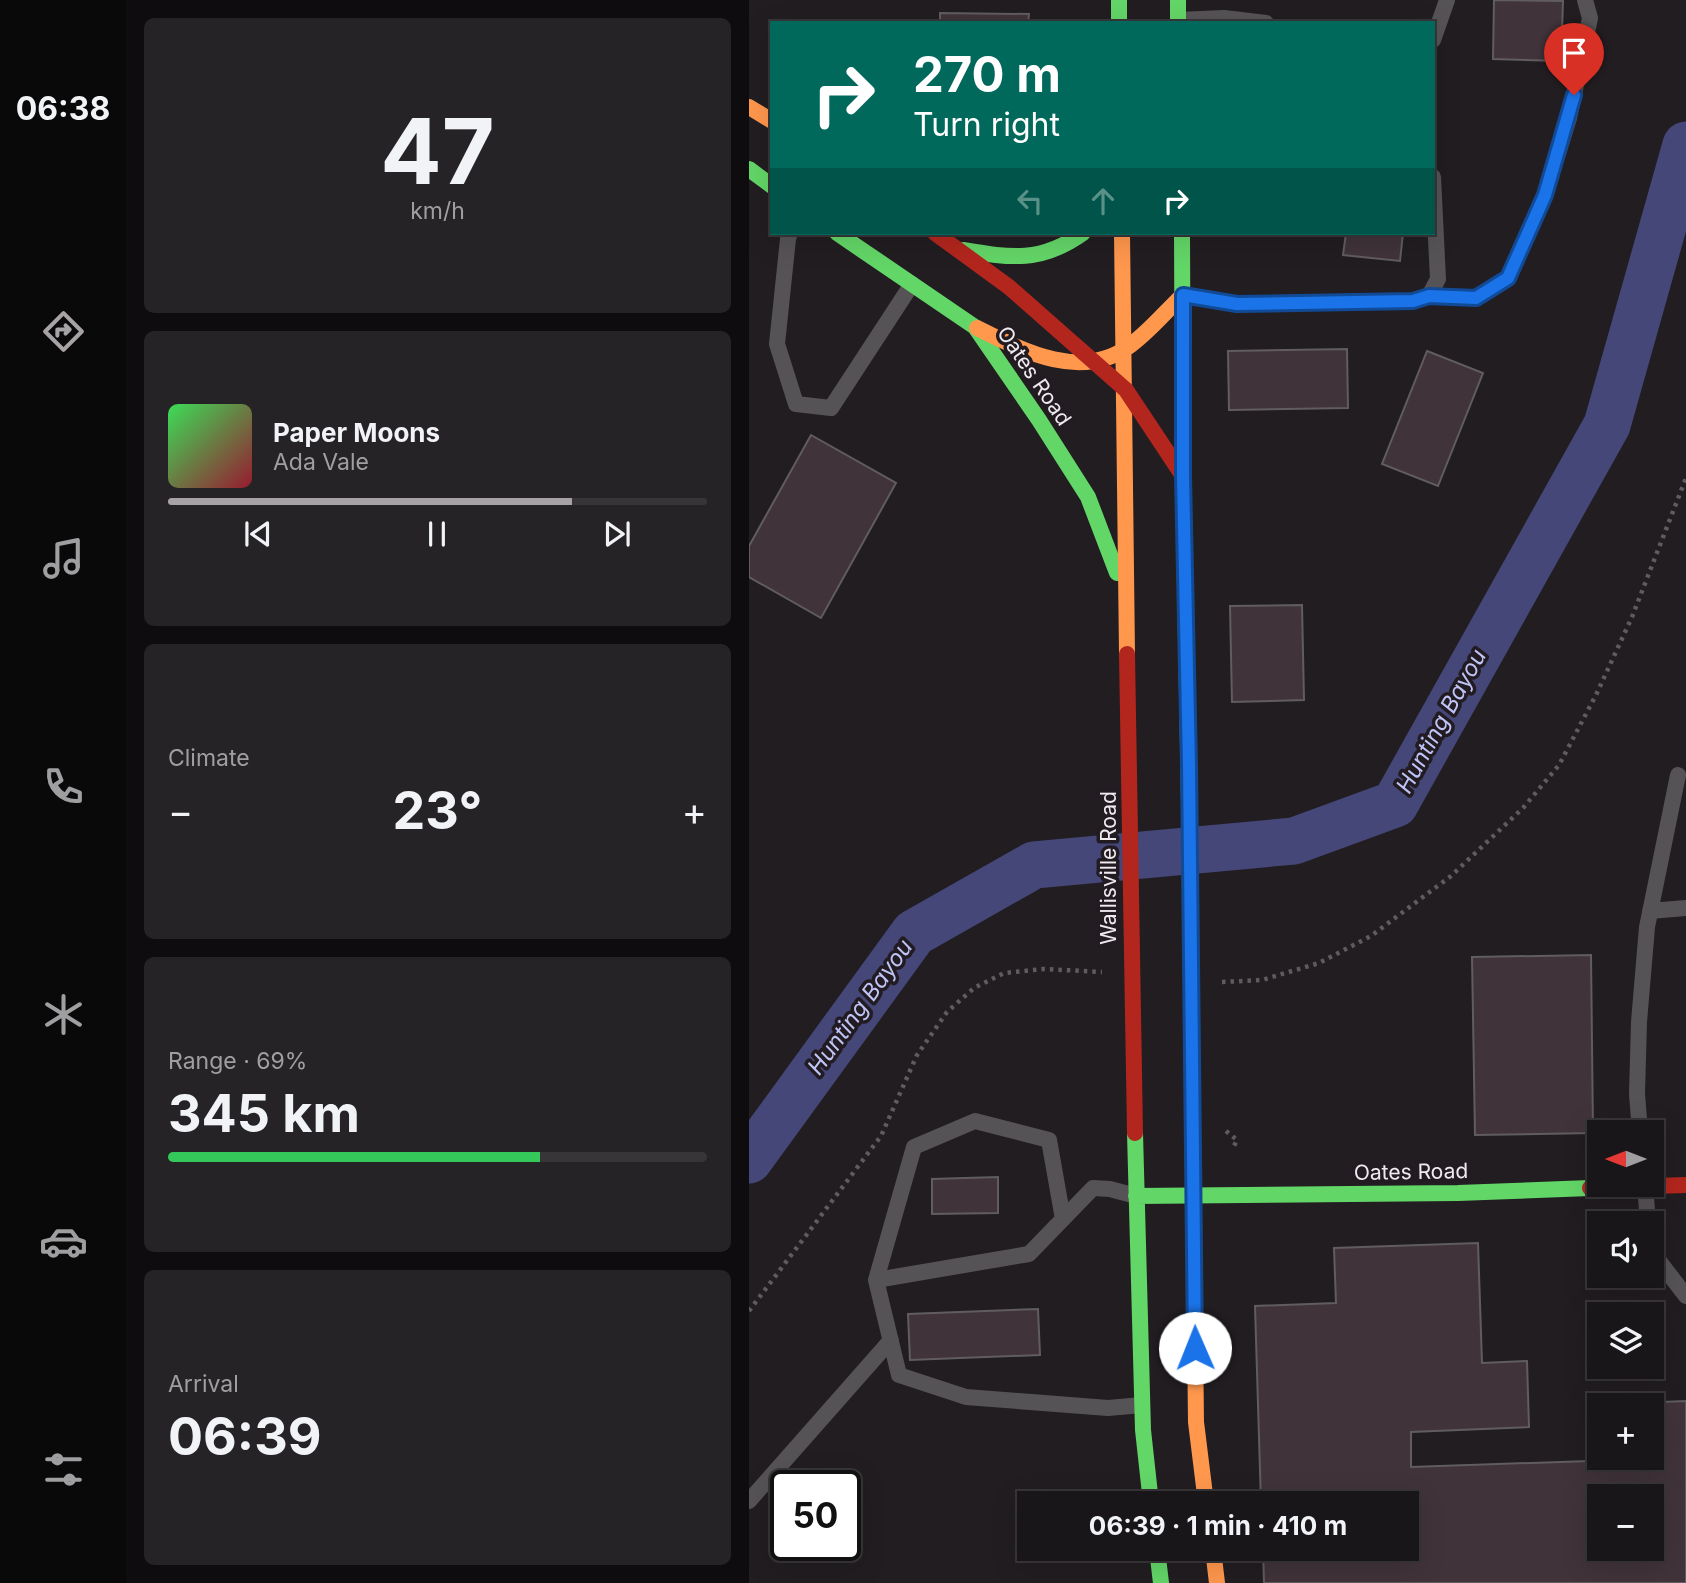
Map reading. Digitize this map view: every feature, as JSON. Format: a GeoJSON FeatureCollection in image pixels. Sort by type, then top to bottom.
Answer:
{"type":"FeatureCollection","features":[{"type":"Feature","properties":{"kind":"main road"},"geometry":{"type":"LineString","coordinates":[[1119,0],[1119,21]]}},
{"type":"Feature","properties":{"kind":"main road"},"geometry":{"type":"LineString","coordinates":[[1178,0],[1178,21]]}},
{"type":"Feature","properties":{"kind":"main road"},"geometry":{"type":"LineString","coordinates":[[749,107],[770,120]]}},
{"type":"Feature","properties":{"kind":"main road"},"geometry":{"type":"LineString","coordinates":[[749,169],[770,185]]}},
{"type":"Feature","properties":{"kind":"main road","name":"Oates Road"},"geometry":{"type":"LineString","coordinates":[[840,235],[975,327],[1088,497],[1128,601]]}},
{"type":"Feature","properties":{"kind":"main road","name":"Oates Road"},"geometry":{"type":"LineString","coordinates":[[938,235],[1009,287],[1126,390],[1183,476]]}},
{"type":"Feature","properties":{"kind":"main road"},"geometry":{"type":"LineString","coordinates":[[957,249],[1014,258],[1047,254],[1068,245],[1080,235]]}},
{"type":"Feature","properties":{"kind":"main road","name":"Wallisville Road"},"geometry":{"type":"LineString","coordinates":[[1122,235],[1126,390],[1130,945],[1142,1405],[1150,1491]]}},
{"type":"Feature","properties":{"kind":"main road"},"geometry":{"type":"LineString","coordinates":[[1182,235],[1196,1422],[1205,1491]]}},
{"type":"Feature","properties":{"kind":"main road"},"geometry":{"type":"LineString","coordinates":[[975,327],[1023,351],[1063,362],[1094,362],[1125,349],[1183,295]]}},
{"type":"Feature","properties":{"kind":"main road","name":"Oates Road"},"geometry":{"type":"LineString","coordinates":[[1664,1185],[1686,1185]]}},
{"type":"Feature","properties":{"kind":"main road","name":"Oates Road"},"geometry":{"type":"LineString","coordinates":[[1136,1196],[1458,1193],[1587,1187]]}},
{"type":"Feature","properties":{"kind":"main road"},"geometry":{"type":"LineString","coordinates":[[1158,1561],[1161,1583]]}},
{"type":"Feature","properties":{"kind":"main road"},"geometry":{"type":"LineString","coordinates":[[1214,1561],[1217,1583]]}},
{"type":"Feature","properties":{"kind":"lane"},"geometry":{"type":"LineString","coordinates":[[1435,34],[1447,0]]}},
{"type":"Feature","properties":{"kind":"lane"},"geometry":{"type":"LineString","coordinates":[[1183,295],[1237,304],[1413,301],[1429,296],[1476,298],[1508,278],[1545,195],[1569,118],[1590,18],[1585,0]]}},
{"type":"Feature","properties":{"kind":"lane"},"geometry":{"type":"LineString","coordinates":[[1190,21],[1224,18],[1249,21]]}},
{"type":"Feature","properties":{"kind":"lane"},"geometry":{"type":"LineString","coordinates":[[1429,296],[1438,279],[1435,218]]}},
{"type":"Feature","properties":{"kind":"lane"},"geometry":{"type":"LineString","coordinates":[[789,235],[777,344],[796,404],[831,408],[912,284]]}},
{"type":"Feature","properties":{"kind":"lane"},"geometry":{"type":"LineString","coordinates":[[1639,1120],[1639,1023],[1650,911],[1678,775]]}},
{"type":"Feature","properties":{"kind":"lane"},"geometry":{"type":"LineString","coordinates":[[1650,911],[1686,908]]}},
{"type":"Feature","properties":{"kind":"lane"},"geometry":{"type":"LineString","coordinates":[[1063,1219],[1049,1140],[975,1121],[913,1147],[876,1280],[899,1375],[966,1397],[1108,1408],[1142,1405]]}},
{"type":"Feature","properties":{"kind":"lane"},"geometry":{"type":"LineString","coordinates":[[876,1280],[1029,1254],[1093,1188],[1110,1189],[1136,1196]]}},
{"type":"Feature","properties":{"kind":"lane"},"geometry":{"type":"LineString","coordinates":[[1664,1268],[1686,1296]]}},
{"type":"Feature","properties":{"kind":"lane"},"geometry":{"type":"LineString","coordinates":[[749,1502],[891,1340]]}},
{"type":"Feature","properties":{"kind":"path"},"geometry":{"type":"LineString","coordinates":[[1191,985],[1262,980],[1319,963],[1371,936],[1451,876],[1523,808],[1559,765],[1596,695],[1632,617],[1686,478]]}},
{"type":"Feature","properties":{"kind":"path"},"geometry":{"type":"LineString","coordinates":[[749,1311],[881,1136],[916,1055],[947,1012],[974,988],[1004,973],[1044,969],[1131,974]]}},
{"type":"Feature","properties":{"kind":"path"},"geometry":{"type":"LineString","coordinates":[[1233,1148],[1237,1140]]}},
{"type":"Feature","properties":{"kind":"building"},"geometry":{"type":"Polygon","coordinates":[[[1494,0],[1563,1],[1561,61],[1493,59],[1494,0]]]}},
{"type":"Feature","properties":{"kind":"building"},"geometry":{"type":"Polygon","coordinates":[[[940,13],[1029,14],[1028,21],[940,21],[940,13]]]}},
{"type":"Feature","properties":{"kind":"building"},"geometry":{"type":"Polygon","coordinates":[[[1346,235],[1403,235],[1400,261],[1343,255],[1346,235]]]}},
{"type":"Feature","properties":{"kind":"building"},"geometry":{"type":"Polygon","coordinates":[[[1347,349],[1348,408],[1229,410],[1228,351],[1347,349]]]}},
{"type":"Feature","properties":{"kind":"building"},"geometry":{"type":"Polygon","coordinates":[[[1427,351],[1483,373],[1438,486],[1382,464],[1427,351]]]}},
{"type":"Feature","properties":{"kind":"building"},"geometry":{"type":"Polygon","coordinates":[[[811,435],[896,483],[821,618],[749,577],[749,546],[811,435]]]}},
{"type":"Feature","properties":{"kind":"building"},"geometry":{"type":"Polygon","coordinates":[[[1302,605],[1304,700],[1232,702],[1230,606],[1302,605]]]}},
{"type":"Feature","properties":{"kind":"building"},"geometry":{"type":"Polygon","coordinates":[[[1591,955],[1593,1120],[1587,1120],[1587,1133],[1475,1135],[1472,957],[1591,955]]]}},
{"type":"Feature","properties":{"kind":"building"},"geometry":{"type":"Polygon","coordinates":[[[998,1177],[998,1213],[932,1214],[932,1179],[998,1177]]]}},
{"type":"Feature","properties":{"kind":"building"},"geometry":{"type":"Polygon","coordinates":[[[1478,1243],[1482,1363],[1527,1361],[1529,1427],[1411,1432],[1411,1467],[1587,1461],[1587,1470],[1664,1470],[1664,1402],[1686,1401],[1686,1583],[1264,1583],[1263,1561],[1419,1561],[1419,1491],[1261,1491],[1255,1306],[1336,1303],[1334,1248],[1478,1243]]]}},
{"type":"Feature","properties":{"kind":"building"},"geometry":{"type":"Polygon","coordinates":[[[1038,1309],[1040,1355],[910,1360],[908,1314],[1038,1309]]]}},
{"type":"Feature","properties":{"kind":"waterway","name":"Hunting Bayou"},"geometry":{"type":"LineString","coordinates":[[749,1160],[914,933],[1034,865],[1294,841],[1395,804],[1607,425],[1686,145]]}},
{"type":"Feature","properties":{"kind":"traffic: fast"},"geometry":{"type":"LineString","coordinates":[[1119,0],[1119,21]]}},
{"type":"Feature","properties":{"kind":"traffic: fast"},"geometry":{"type":"LineString","coordinates":[[1178,0],[1178,21]]}},
{"type":"Feature","properties":{"kind":"traffic: fast"},"geometry":{"type":"LineString","coordinates":[[749,169],[770,185]]}},
{"type":"Feature","properties":{"kind":"traffic: fast"},"geometry":{"type":"LineString","coordinates":[[840,235],[975,327],[1088,497],[1117,573]]}},
{"type":"Feature","properties":{"kind":"traffic: fast"},"geometry":{"type":"LineString","coordinates":[[963,250],[1025,256],[1053,249],[1080,235]]}},
{"type":"Feature","properties":{"kind":"traffic: fast"},"geometry":{"type":"LineString","coordinates":[[1182,235],[1183,476],[1191,909]]}},
{"type":"Feature","properties":{"kind":"traffic: fast"},"geometry":{"type":"LineString","coordinates":[[1135,1133],[1143,1430],[1150,1491]]}},
{"type":"Feature","properties":{"kind":"traffic: fast"},"geometry":{"type":"LineString","coordinates":[[1136,1196],[1458,1193],[1587,1188]]}},
{"type":"Feature","properties":{"kind":"traffic: fast"},"geometry":{"type":"LineString","coordinates":[[1158,1561],[1161,1583]]}},
{"type":"Feature","properties":{"kind":"traffic: slow"},"geometry":{"type":"LineString","coordinates":[[749,107],[770,120]]}},
{"type":"Feature","properties":{"kind":"traffic: slow"},"geometry":{"type":"LineString","coordinates":[[1122,235],[1127,654]]}},
{"type":"Feature","properties":{"kind":"traffic: slow"},"geometry":{"type":"LineString","coordinates":[[977,328],[1052,359],[1091,362],[1110,357],[1128,347],[1183,295]]}},
{"type":"Feature","properties":{"kind":"traffic: slow"},"geometry":{"type":"LineString","coordinates":[[1193,1160],[1196,1422],[1205,1491]]}},
{"type":"Feature","properties":{"kind":"traffic: slow"},"geometry":{"type":"LineString","coordinates":[[1214,1561],[1217,1583]]}},
{"type":"Feature","properties":{"kind":"traffic: jam"},"geometry":{"type":"LineString","coordinates":[[938,235],[1009,287],[1126,390],[1183,476]]}},
{"type":"Feature","properties":{"kind":"traffic: jam"},"geometry":{"type":"LineString","coordinates":[[1127,654],[1135,1133]]}},
{"type":"Feature","properties":{"kind":"traffic: jam"},"geometry":{"type":"LineString","coordinates":[[1191,909],[1193,1160]]}},
{"type":"Feature","properties":{"kind":"traffic: jam"},"geometry":{"type":"LineString","coordinates":[[1664,1186],[1686,1185]]}},
{"type":"Feature","properties":{"kind":"route"},"geometry":{"type":"LineString","coordinates":[[1195,1348],[1183,295],[1237,304],[1413,301],[1429,296],[1476,298],[1508,278],[1545,195],[1574,95]]}}]}
